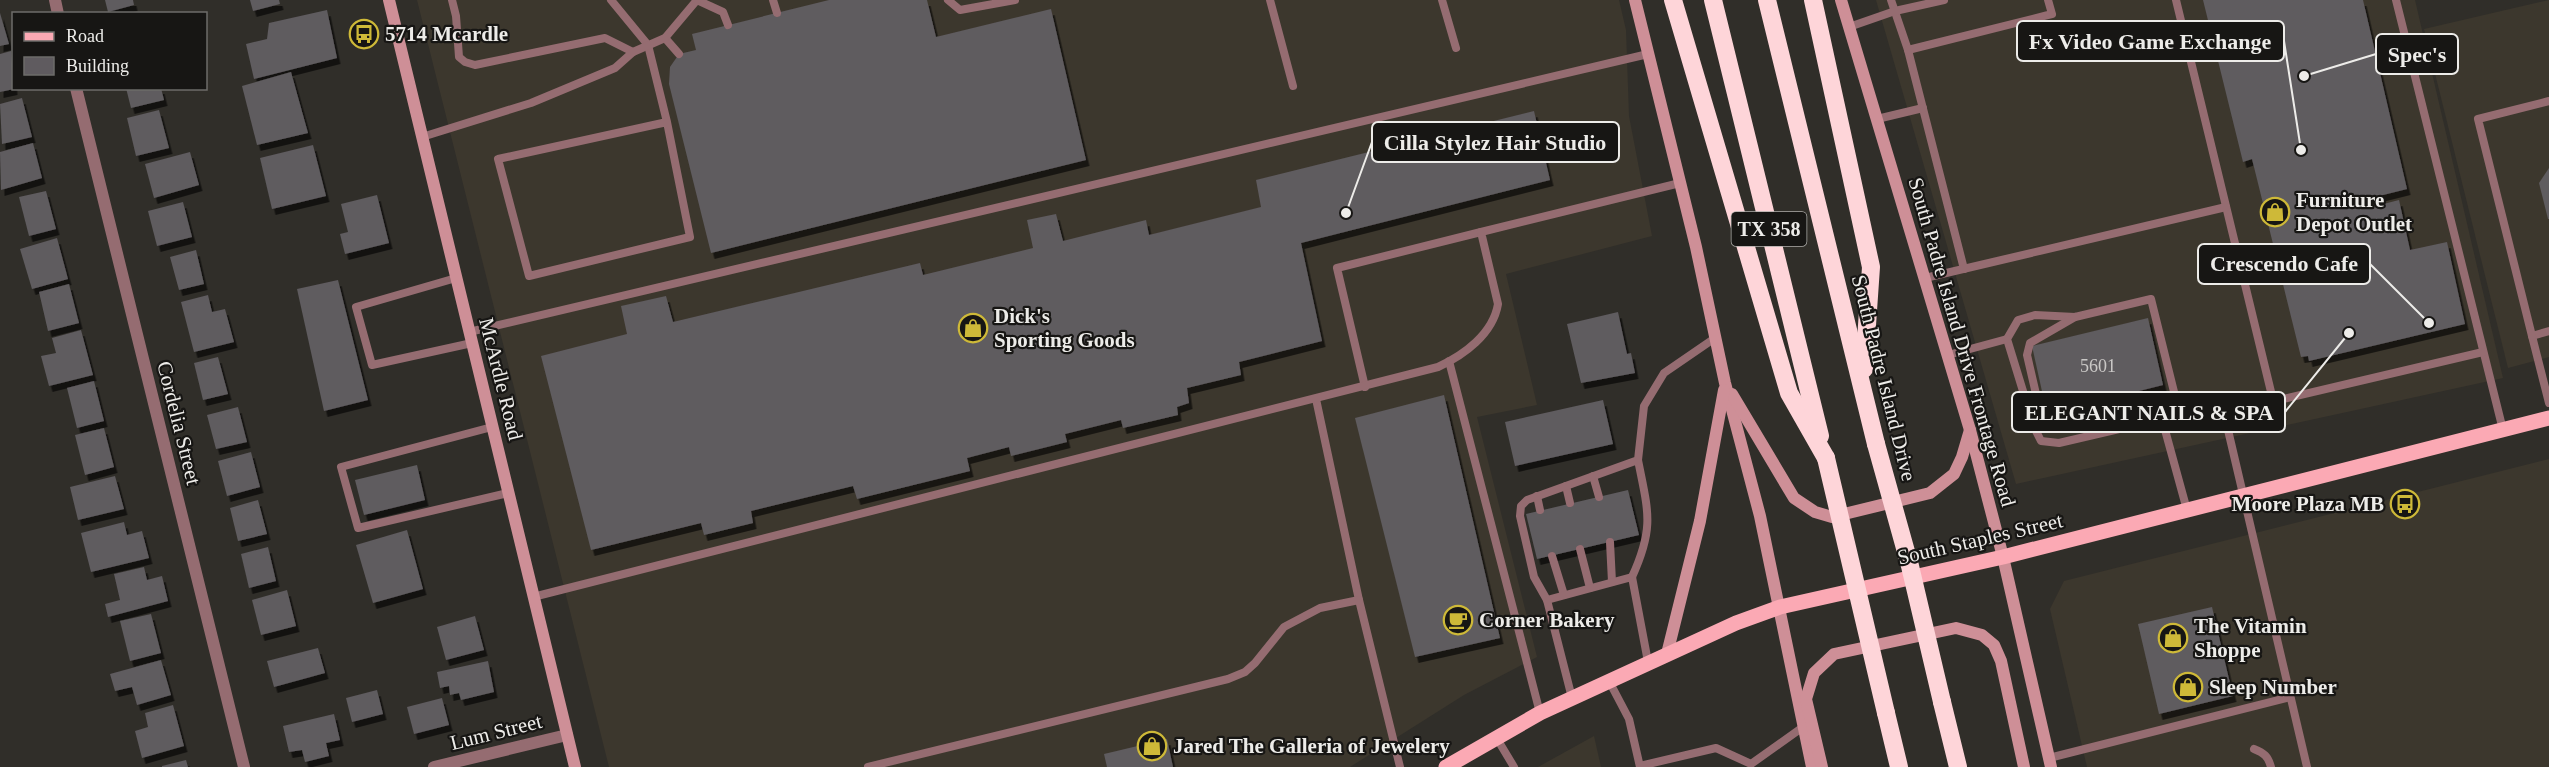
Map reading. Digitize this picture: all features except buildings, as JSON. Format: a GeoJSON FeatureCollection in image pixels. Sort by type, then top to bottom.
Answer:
{"type":"FeatureCollection","features":[{"type":"Feature","properties":{"kind":"highway"},"geometry":{"type":"LineString","coordinates":[[1673,0],[1789,393],[1826,458]]}},
{"type":"Feature","properties":{"kind":"highway","name":"TX 358"},"geometry":{"type":"LineString","coordinates":[[1713,0],[1826,458],[1899,767]]}},
{"type":"Feature","properties":{"kind":"highway","name":"South Padre Island Drive"},"geometry":{"type":"LineString","coordinates":[[1767,0],[1876,444],[1910,566],[1958,767]]}},
{"type":"Feature","properties":{"kind":"highway"},"geometry":{"type":"LineString","coordinates":[[1813,0],[1871,267],[1863,389]]}},
{"type":"Feature","properties":{"kind":"main road","name":"McArdle Road"},"geometry":{"type":"LineString","coordinates":[[389,0],[575,767]]}},
{"type":"Feature","properties":{"kind":"main road"},"geometry":{"type":"LineString","coordinates":[[1635,0],[1680,183],[1725,383],[1760,516],[1812,767]]}},
{"type":"Feature","properties":{"kind":"main road","name":"South Padre Island Drive Frontage Road"},"geometry":{"type":"LineString","coordinates":[[1841,0],[1970,430],[2003,556],[2050,763]]}},
{"type":"Feature","properties":{"kind":"main road"},"geometry":{"type":"LineString","coordinates":[[1725,383],[1794,498],[1815,512],[1832,518],[1930,493],[1953,474],[1962,457],[1970,430]]}},
{"type":"Feature","properties":{"kind":"main road"},"geometry":{"type":"LineString","coordinates":[[1667,654],[1700,521],[1722,412],[1725,383]]}},
{"type":"Feature","properties":{"kind":"main road","name":"South Staples Street"},"geometry":{"type":"LineString","coordinates":[[1446,767],[1540,713],[1736,622],[1780,607],[2003,556],[2549,418]]}},
{"type":"Feature","properties":{"kind":"main road"},"geometry":{"type":"LineString","coordinates":[[1822,767],[1806,699],[1814,673],[1834,654],[1956,628],[1982,635],[1994,645],[2001,661],[2024,767]]}},
{"type":"Feature","properties":{"kind":"street","name":"Cordelia Street"},"geometry":{"type":"LineString","coordinates":[[76,90],[244,767]]}},
{"type":"Feature","properties":{"kind":"street","name":"Lum Street"},"geometry":{"type":"LineString","coordinates":[[434,767],[567,735]]}},
{"type":"Feature","properties":{"kind":"lane"},"geometry":{"type":"LineString","coordinates":[[452,0],[456,16],[459,57],[465,63],[475,65],[606,38],[633,52]]}},
{"type":"Feature","properties":{"kind":"lane"},"geometry":{"type":"LineString","coordinates":[[611,0],[648,45],[668,122],[690,237],[529,276],[498,159],[668,122]]}},
{"type":"Feature","properties":{"kind":"lane"},"geometry":{"type":"LineString","coordinates":[[422,137],[531,103],[615,68],[633,52],[665,38],[697,0],[723,12],[728,25]]}},
{"type":"Feature","properties":{"kind":"lane"},"geometry":{"type":"LineString","coordinates":[[773,0],[777,13]]}},
{"type":"Feature","properties":{"kind":"lane"},"geometry":{"type":"LineString","coordinates":[[948,0],[960,10],[1015,0]]}},
{"type":"Feature","properties":{"kind":"lane"},"geometry":{"type":"LineString","coordinates":[[1270,0],[1293,86]]}},
{"type":"Feature","properties":{"kind":"lane"},"geometry":{"type":"LineString","coordinates":[[1442,0],[1456,48]]}},
{"type":"Feature","properties":{"kind":"lane"},"geometry":{"type":"LineString","coordinates":[[1891,0],[1908,50],[1965,269]]}},
{"type":"Feature","properties":{"kind":"lane"},"geometry":{"type":"LineString","coordinates":[[1849,27],[1895,11],[1944,0]]}},
{"type":"Feature","properties":{"kind":"lane"},"geometry":{"type":"LineString","coordinates":[[1908,50],[2052,14],[2048,0]]}},
{"type":"Feature","properties":{"kind":"lane"},"geometry":{"type":"LineString","coordinates":[[2176,0],[2273,400]]}},
{"type":"Feature","properties":{"kind":"lane"},"geometry":{"type":"LineString","coordinates":[[2396,0],[2503,430]]}},
{"type":"Feature","properties":{"kind":"lane"},"geometry":{"type":"LineString","coordinates":[[665,38],[679,54]]}},
{"type":"Feature","properties":{"kind":"lane"},"geometry":{"type":"LineString","coordinates":[[456,278],[356,307],[372,365],[471,337],[1648,54]]}},
{"type":"Feature","properties":{"kind":"lane"},"geometry":{"type":"LineString","coordinates":[[2549,102],[2478,119],[2549,403]]}},
{"type":"Feature","properties":{"kind":"lane"},"geometry":{"type":"LineString","coordinates":[[1877,119],[1923,108]]}},
{"type":"Feature","properties":{"kind":"lane"},"geometry":{"type":"LineString","coordinates":[[1365,387],[1336,268],[1680,183]]}},
{"type":"Feature","properties":{"kind":"lane"},"geometry":{"type":"LineString","coordinates":[[1924,278],[2226,207]]}},
{"type":"Feature","properties":{"kind":"lane"},"geometry":{"type":"LineString","coordinates":[[533,597],[1365,387],[1449,361],[1483,335],[1497,314],[1498,304],[1481,232]]}},
{"type":"Feature","properties":{"kind":"lane"},"geometry":{"type":"LineString","coordinates":[[1948,355],[2007,339],[2018,320],[2035,315],[2075,317],[2151,299],[2178,408],[2162,419],[2059,443],[2041,441],[2034,427],[2007,339]]}},
{"type":"Feature","properties":{"kind":"lane"},"geometry":{"type":"LineString","coordinates":[[2034,427],[2039,407],[2027,355],[2030,343],[2075,317]]}},
{"type":"Feature","properties":{"kind":"lane"},"geometry":{"type":"LineString","coordinates":[[2532,336],[2549,331]]}},
{"type":"Feature","properties":{"kind":"lane"},"geometry":{"type":"LineString","coordinates":[[1648,662],[1632,577],[1646,548],[1649,519],[1638,460],[1644,406],[1664,373],[1715,338]]}},
{"type":"Feature","properties":{"kind":"lane"},"geometry":{"type":"LineString","coordinates":[[2307,767],[2224,413],[2483,352]]}},
{"type":"Feature","properties":{"kind":"lane"},"geometry":{"type":"LineString","coordinates":[[1449,361],[1540,713]]}},
{"type":"Feature","properties":{"kind":"lane"},"geometry":{"type":"LineString","coordinates":[[1316,399],[1359,600],[1400,767]]}},
{"type":"Feature","properties":{"kind":"lane"},"geometry":{"type":"LineString","coordinates":[[2162,419],[2187,510]]}},
{"type":"Feature","properties":{"kind":"lane"},"geometry":{"type":"LineString","coordinates":[[492,427],[341,467],[358,528],[508,493]]}},
{"type":"Feature","properties":{"kind":"lane"},"geometry":{"type":"LineString","coordinates":[[1572,698],[1547,600],[1534,577],[1520,516],[1521,506],[1527,500],[1537,496],[1638,460]]}},
{"type":"Feature","properties":{"kind":"lane"},"geometry":{"type":"LineString","coordinates":[[1593,476],[1599,497]]}},
{"type":"Feature","properties":{"kind":"lane"},"geometry":{"type":"LineString","coordinates":[[1566,486],[1570,503]]}},
{"type":"Feature","properties":{"kind":"lane"},"geometry":{"type":"LineString","coordinates":[[1537,496],[1540,510]]}},
{"type":"Feature","properties":{"kind":"lane"},"geometry":{"type":"LineString","coordinates":[[1610,542],[1612,582]]}},
{"type":"Feature","properties":{"kind":"lane"},"geometry":{"type":"LineString","coordinates":[[1580,549],[1590,588]]}},
{"type":"Feature","properties":{"kind":"lane"},"geometry":{"type":"LineString","coordinates":[[1552,556],[1564,596]]}},
{"type":"Feature","properties":{"kind":"lane"},"geometry":{"type":"LineString","coordinates":[[1547,600],[1632,577]]}},
{"type":"Feature","properties":{"kind":"lane"},"geometry":{"type":"LineString","coordinates":[[870,767],[1228,679],[1245,672],[1255,663],[1284,627],[1320,608],[1359,600]]}},
{"type":"Feature","properties":{"kind":"lane"},"geometry":{"type":"LineString","coordinates":[[1609,681],[1629,719],[1640,766],[1716,748],[1752,766],[1803,727]]}},
{"type":"Feature","properties":{"kind":"lane"},"geometry":{"type":"LineString","coordinates":[[2050,763],[2290,696]]}},
{"type":"Feature","properties":{"kind":"lane"},"geometry":{"type":"LineString","coordinates":[[1496,737],[1514,767]]}},
{"type":"Feature","properties":{"kind":"lane"},"geometry":{"type":"LineString","coordinates":[[2254,748],[2269,759],[2271,767]]}},
{"type":"Feature","properties":{"kind":"shaded area"},"geometry":{"type":"Polygon","coordinates":[[[417,0],[1619,0],[1626,30],[1629,116],[1652,236],[1506,274],[1537,405],[1477,417],[1537,657],[1464,695],[1350,767],[609,767],[417,0]]]}},
{"type":"Feature","properties":{"kind":"shaded area"},"geometry":{"type":"Polygon","coordinates":[[[1876,0],[2415,0],[2503,378],[2016,484],[1876,0]]]}},
{"type":"Feature","properties":{"kind":"shaded area"},"geometry":{"type":"Polygon","coordinates":[[[2549,0],[2549,357],[2508,368],[2424,29],[2549,0]]]}},
{"type":"Feature","properties":{"kind":"shaded area"},"geometry":{"type":"Polygon","coordinates":[[[2549,459],[2549,767],[2087,767],[2050,609],[2064,581],[2549,459]]]}},
{"type":"Feature","properties":{"kind":"shaded area"},"geometry":{"type":"Polygon","coordinates":[[[1594,736],[1601,767],[1538,767],[1594,736]]]}},
{"type":"Feature","properties":{"kind":"place","name":"5714 Mcardle"},"geometry":{"type":"Point","coordinates":[364,34]}},
{"type":"Feature","properties":{"kind":"place","name":"Spec's"},"geometry":{"type":"Point","coordinates":[2304,76]}},
{"type":"Feature","properties":{"kind":"place","name":"Fx Video Game Exchange"},"geometry":{"type":"Point","coordinates":[2301,150]}},
{"type":"Feature","properties":{"kind":"place","name":"Furniture Depot Outlet"},"geometry":{"type":"Point","coordinates":[2275,212]}},
{"type":"Feature","properties":{"kind":"place","name":"Cilla Stylez Hair Studio"},"geometry":{"type":"Point","coordinates":[1346,213]}},
{"type":"Feature","properties":{"kind":"place","name":"Crescendo Cafe"},"geometry":{"type":"Point","coordinates":[2429,323]}},
{"type":"Feature","properties":{"kind":"place","name":"Dick's Sporting Goods"},"geometry":{"type":"Point","coordinates":[973,328]}},
{"type":"Feature","properties":{"kind":"place","name":"ELEGANT NAILS & SPA"},"geometry":{"type":"Point","coordinates":[2349,333]}},
{"type":"Feature","properties":{"kind":"place","name":"Moore Plaza MB"},"geometry":{"type":"Point","coordinates":[2405,504]}},
{"type":"Feature","properties":{"kind":"place","name":"Corner Bakery"},"geometry":{"type":"Point","coordinates":[1458,620]}},
{"type":"Feature","properties":{"kind":"place","name":"The Vitamin Shoppe"},"geometry":{"type":"Point","coordinates":[2173,638]}},
{"type":"Feature","properties":{"kind":"place","name":"Sleep Number"},"geometry":{"type":"Point","coordinates":[2188,687]}},
{"type":"Feature","properties":{"kind":"place","name":"Jared The Galleria of Jewelery"},"geometry":{"type":"Point","coordinates":[1152,746]}}]}
